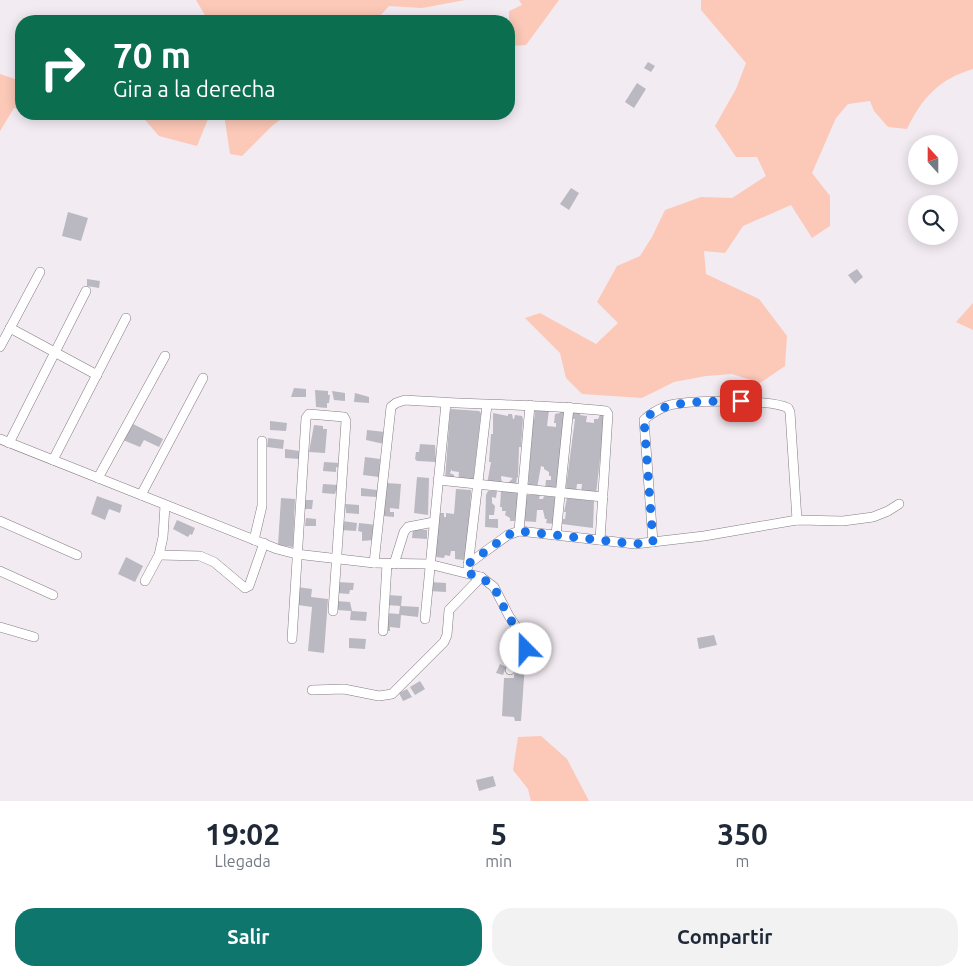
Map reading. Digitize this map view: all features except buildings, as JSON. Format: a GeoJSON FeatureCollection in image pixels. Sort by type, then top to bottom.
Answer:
{"type":"FeatureCollection","features":[{"type":"Feature","properties":{"kind":"street"},"geometry":{"type":"LineString","coordinates":[[0,347],[40,272]]}},
{"type":"Feature","properties":{"kind":"street"},"geometry":{"type":"LineString","coordinates":[[86,291],[55,351],[4,441],[165,505],[296,554],[374,563],[429,564],[468,568],[494,587],[508,616],[525,640],[526,649],[514,661],[510,670]]}},
{"type":"Feature","properties":{"kind":"street"},"geometry":{"type":"LineString","coordinates":[[53,460],[126,318]]}},
{"type":"Feature","properties":{"kind":"street"},"geometry":{"type":"LineString","coordinates":[[10,328],[96,375]]}},
{"type":"Feature","properties":{"kind":"street"},"geometry":{"type":"LineString","coordinates":[[98,478],[165,356]]}},
{"type":"Feature","properties":{"kind":"street"},"geometry":{"type":"LineString","coordinates":[[141,495],[204,378]]}},
{"type":"Feature","properties":{"kind":"street"},"geometry":{"type":"LineString","coordinates":[[374,563],[392,407],[396,403],[405,400],[487,406],[530,405],[569,407],[606,411],[608,414],[600,540]]}},
{"type":"Feature","properties":{"kind":"street"},"geometry":{"type":"LineString","coordinates":[[653,542],[644,420],[648,415],[668,406],[741,401],[788,408],[790,412],[797,520]]}},
{"type":"Feature","properties":{"kind":"street"},"geometry":{"type":"LineString","coordinates":[[425,619],[446,403]]}},
{"type":"Feature","properties":{"kind":"street"},"geometry":{"type":"LineString","coordinates":[[519,531],[530,405]]}},
{"type":"Feature","properties":{"kind":"street"},"geometry":{"type":"LineString","coordinates":[[468,568],[487,406]]}},
{"type":"Feature","properties":{"kind":"street"},"geometry":{"type":"LineString","coordinates":[[556,535],[569,407]]}},
{"type":"Feature","properties":{"kind":"street"},"geometry":{"type":"LineString","coordinates":[[292,639],[306,418],[309,414],[344,417],[346,421],[333,611]]}},
{"type":"Feature","properties":{"kind":"street"},"geometry":{"type":"LineString","coordinates":[[159,555],[200,556],[214,562],[245,588],[249,586],[259,541],[262,506],[262,441]]}},
{"type":"Feature","properties":{"kind":"street"},"geometry":{"type":"LineString","coordinates":[[438,480],[603,497]]}},
{"type":"Feature","properties":{"kind":"street"},"geometry":{"type":"LineString","coordinates":[[468,568],[508,535],[519,531],[635,544],[704,536],[797,520],[843,521],[873,517],[888,511],[898,504]]}},
{"type":"Feature","properties":{"kind":"street"},"geometry":{"type":"LineString","coordinates":[[145,581],[159,555],[163,537],[165,505]]}},
{"type":"Feature","properties":{"kind":"street"},"geometry":{"type":"LineString","coordinates":[[0,521],[77,554]]}},
{"type":"Feature","properties":{"kind":"street"},"geometry":{"type":"LineString","coordinates":[[383,631],[390,564],[404,532],[408,527],[434,522]]}},
{"type":"Feature","properties":{"kind":"street"},"geometry":{"type":"LineString","coordinates":[[0,571],[53,595]]}},
{"type":"Feature","properties":{"kind":"street"},"geometry":{"type":"LineString","coordinates":[[312,690],[344,689],[379,696],[392,694],[444,642],[447,635],[449,610],[481,577]]}},
{"type":"Feature","properties":{"kind":"street"},"geometry":{"type":"LineString","coordinates":[[0,626],[34,638]]}},
{"type":"Feature","properties":{"kind":"shaded area"},"geometry":{"type":"Polygon","coordinates":[[[196,0],[465,0],[422,8],[389,6],[381,15],[205,15],[196,0]]]}},
{"type":"Feature","properties":{"kind":"shaded area"},"geometry":{"type":"Polygon","coordinates":[[[519,0],[559,0],[526,45],[515,46],[515,15],[509,15],[509,11],[522,5],[519,0]]]}},
{"type":"Feature","properties":{"kind":"shaded area"},"geometry":{"type":"Polygon","coordinates":[[[701,0],[973,0],[973,69],[950,78],[933,91],[919,108],[907,129],[888,127],[874,111],[870,101],[848,104],[836,118],[812,173],[830,196],[830,226],[812,238],[791,205],[743,226],[725,253],[704,251],[706,274],[759,299],[787,336],[785,366],[760,383],[732,374],[706,376],[674,382],[642,398],[582,394],[566,378],[560,353],[525,318],[540,313],[596,344],[618,323],[597,302],[617,266],[640,256],[665,210],[701,197],[732,198],[766,176],[757,157],[736,157],[715,126],[736,89],[746,63],[701,10],[701,0]]]}},
{"type":"Feature","properties":{"kind":"shaded area"},"geometry":{"type":"Polygon","coordinates":[[[0,74],[15,79],[15,108],[0,131],[0,74]]]}},
{"type":"Feature","properties":{"kind":"shaded area"},"geometry":{"type":"Polygon","coordinates":[[[145,120],[208,120],[197,146],[159,136],[145,120]]]}},
{"type":"Feature","properties":{"kind":"shaded area"},"geometry":{"type":"Polygon","coordinates":[[[225,120],[280,120],[242,156],[230,154],[225,120]]]}},
{"type":"Feature","properties":{"kind":"shaded area"},"geometry":{"type":"Polygon","coordinates":[[[973,303],[973,330],[956,322],[973,303]]]}},
{"type":"Feature","properties":{"kind":"shaded area"},"geometry":{"type":"Polygon","coordinates":[[[541,736],[567,759],[589,801],[531,801],[528,789],[513,770],[518,737],[541,736]]]}},
{"type":"Feature","properties":{"kind":"route"},"geometry":{"type":"LineString","coordinates":[[526,649],[525,640],[520,630],[508,616],[494,587],[481,577],[467,573],[468,564],[508,535],[519,531],[635,544],[653,542],[644,420],[648,415],[668,406],[741,401]]}}]}
